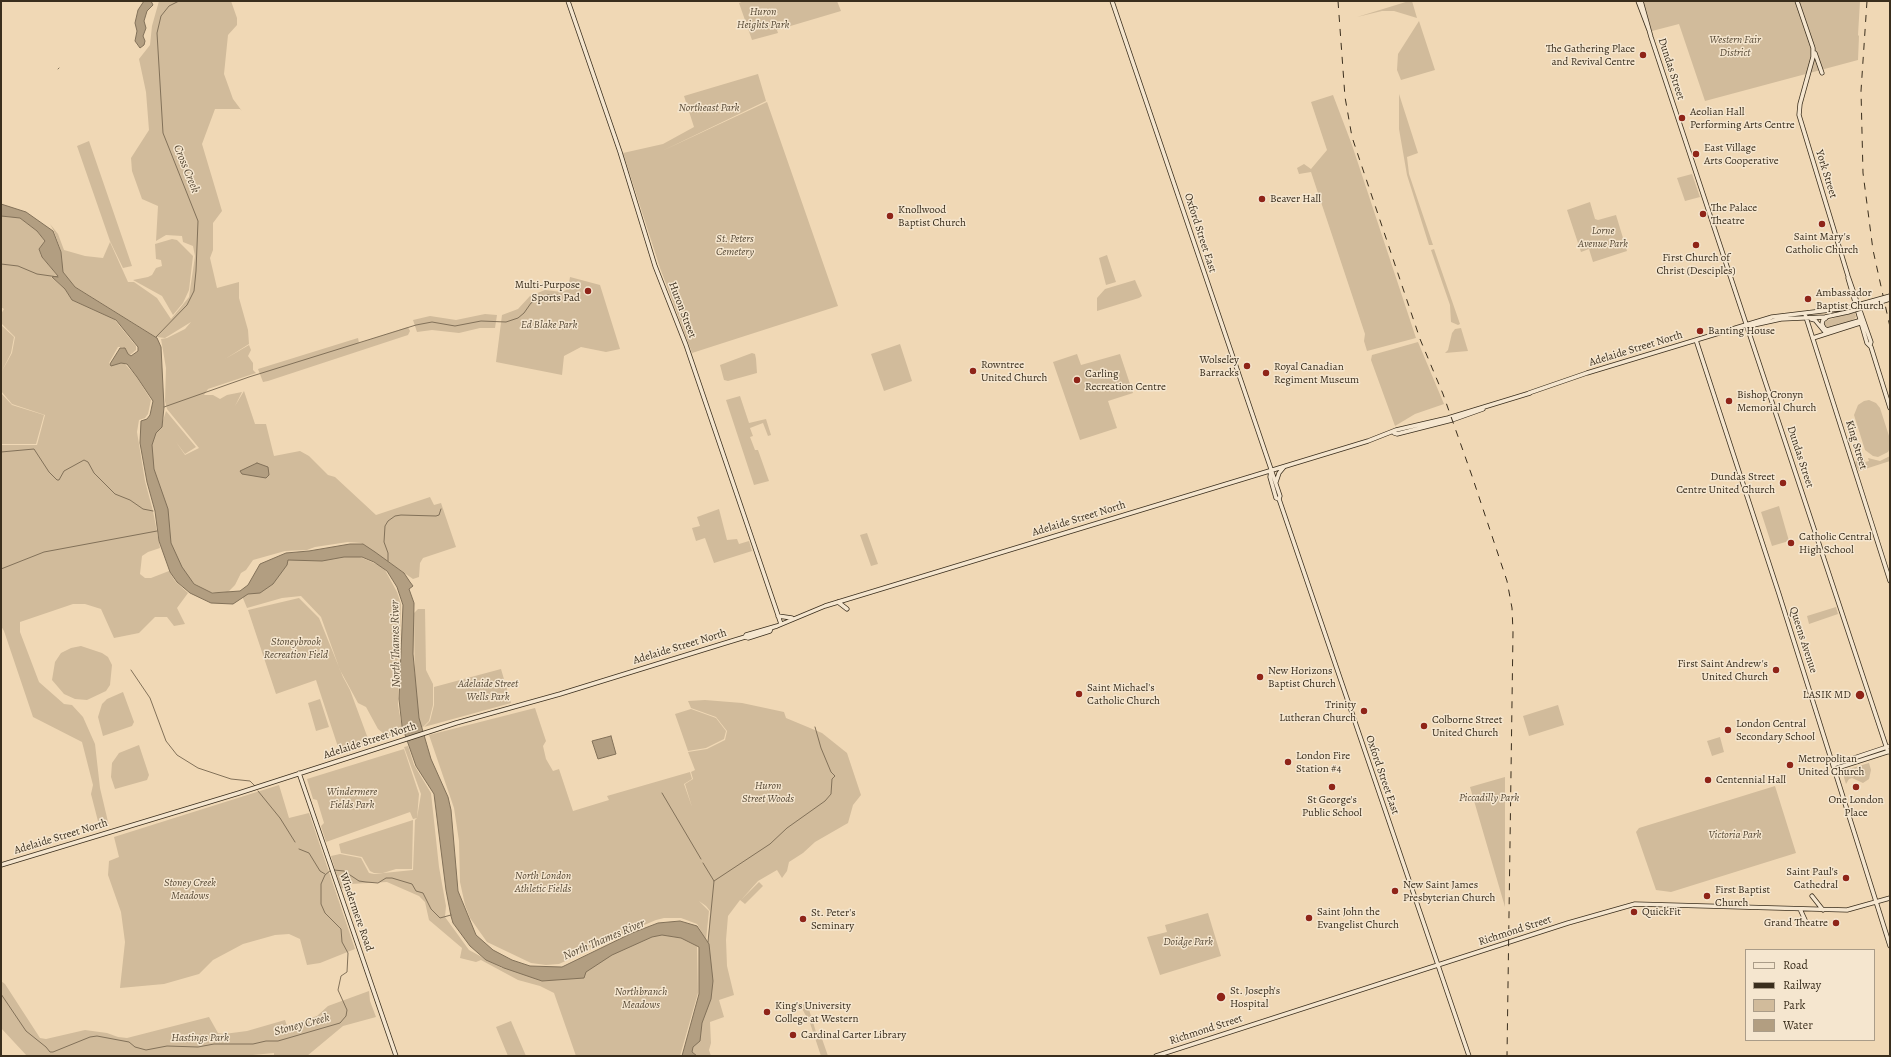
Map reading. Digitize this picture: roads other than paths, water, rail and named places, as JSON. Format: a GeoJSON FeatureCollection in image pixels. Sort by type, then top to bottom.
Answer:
{"type":"FeatureCollection","features":[{"type":"Feature","properties":{"kind":"main road","name":"Huron Street"},"geometry":{"type":"LineString","coordinates":[[568,1],[620,152],[655,266],[686,345],[781,624]]}},
{"type":"Feature","properties":{"kind":"main road","name":"Oxford Street East"},"geometry":{"type":"LineString","coordinates":[[1112,1],[1276,484],[1280,496],[1279,499],[1469,1056]]}},
{"type":"Feature","properties":{"kind":"main road","name":"Dundas Street"},"geometry":{"type":"LineString","coordinates":[[1640,1],[1889,752]]}},
{"type":"Feature","properties":{"kind":"main road"},"geometry":{"type":"LineString","coordinates":[[1797,1],[1822,73]]}},
{"type":"Feature","properties":{"kind":"main road","name":"York Street"},"geometry":{"type":"LineString","coordinates":[[1813,48],[1812,66],[1799,115],[1862,321],[1867,343],[1870,345],[1890,408]]}},
{"type":"Feature","properties":{"kind":"main road","name":"York Street"},"geometry":{"type":"LineString","coordinates":[[1848,276],[1858,314],[1862,321]]}},
{"type":"Feature","properties":{"kind":"main road","name":"Adelaide Street North"},"geometry":{"type":"LineString","coordinates":[[1,865],[299,773],[435,729],[570,691],[745,637],[746,634],[771,628],[793,618],[849,598],[1394,433],[1396,430],[1448,418],[1696,340],[1781,319],[1834,315],[1890,296]]}},
{"type":"Feature","properties":{"kind":"main road","name":"Adelaide Street North"},"geometry":{"type":"LineString","coordinates":[[1807,317],[1848,310],[1890,299]]}},
{"type":"Feature","properties":{"kind":"main road"},"geometry":{"type":"LineString","coordinates":[[1853,323],[1858,314]]}},
{"type":"Feature","properties":{"kind":"main road"},"geometry":{"type":"LineString","coordinates":[[1834,315],[1823,320],[1822,324],[1824,328],[1830,330],[1862,321]]}},
{"type":"Feature","properties":{"kind":"main road"},"geometry":{"type":"LineString","coordinates":[[1807,317],[1815,320],[1823,331],[1829,333]]}},
{"type":"Feature","properties":{"kind":"main road","name":"King Street"},"geometry":{"type":"LineString","coordinates":[[1807,317],[1890,581]]}},
{"type":"Feature","properties":{"kind":"main road"},"geometry":{"type":"LineString","coordinates":[[1813,338],[1862,321]]}},
{"type":"Feature","properties":{"kind":"main road","name":"Queens Avenue"},"geometry":{"type":"LineString","coordinates":[[1696,340],[1890,946]]}},
{"type":"Feature","properties":{"kind":"main road"},"geometry":{"type":"LineString","coordinates":[[1276,484],[1278,474],[1285,466]]}},
{"type":"Feature","properties":{"kind":"main road","name":"Oxford Street East"},"geometry":{"type":"LineString","coordinates":[[1271,470],[1270,477],[1276,498],[1279,499]]}},
{"type":"Feature","properties":{"kind":"main road"},"geometry":{"type":"LineString","coordinates":[[838,602],[846,609],[849,598]]}},
{"type":"Feature","properties":{"kind":"main road"},"geometry":{"type":"LineString","coordinates":[[778,616],[793,618]]}},
{"type":"Feature","properties":{"kind":"main road"},"geometry":{"type":"LineString","coordinates":[[1833,765],[1888,747]]}},
{"type":"Feature","properties":{"kind":"main road"},"geometry":{"type":"LineString","coordinates":[[1834,769],[1889,752]]}},
{"type":"Feature","properties":{"kind":"main road","name":"Windermere Road"},"geometry":{"type":"LineString","coordinates":[[299,773],[396,1056]]}},
{"type":"Feature","properties":{"kind":"main road"},"geometry":{"type":"LineString","coordinates":[[1812,896],[1823,910]]}},
{"type":"Feature","properties":{"kind":"main road","name":"Richmond Street"},"geometry":{"type":"LineString","coordinates":[[1156,1056],[1637,903],[1847,910],[1890,898]]}},
{"type":"Feature","properties":{"kind":"main road"},"geometry":{"type":"LineString","coordinates":[[1800,909],[1806,922]]}},
{"type":"Feature","properties":{"kind":"water"},"geometry":{"type":"Polygon","coordinates":[[[144,1],[151,1],[153,5],[147,11],[144,21],[146,28],[143,36],[145,41],[144,45],[140,48],[135,41],[137,31],[135,23],[138,10],[144,1]]]}},
{"type":"Feature","properties":{"kind":"water","name":"North Thames River"},"geometry":{"type":"Polygon","coordinates":[[[1,204],[26,212],[53,231],[61,252],[63,272],[75,287],[157,338],[161,347],[164,407],[162,427],[156,433],[152,445],[154,469],[168,509],[171,543],[182,567],[194,584],[212,593],[240,591],[248,585],[260,564],[286,553],[309,551],[350,544],[363,544],[404,573],[413,586],[409,589],[414,603],[413,654],[419,718],[431,759],[448,797],[451,810],[458,891],[476,935],[493,950],[512,960],[530,966],[562,967],[632,933],[658,923],[680,921],[697,926],[709,944],[713,981],[711,999],[702,1023],[700,1041],[693,1047],[692,1052],[697,1056],[682,1056],[699,994],[699,947],[681,938],[662,935],[652,937],[612,955],[586,972],[584,978],[542,981],[486,960],[470,946],[453,923],[451,916],[446,890],[434,794],[416,766],[402,726],[399,699],[403,605],[397,587],[387,571],[374,562],[362,557],[344,557],[322,561],[288,560],[287,565],[273,584],[260,593],[248,594],[233,604],[211,603],[190,593],[177,582],[170,572],[159,541],[155,511],[147,482],[140,443],[141,421],[147,419],[150,415],[153,401],[127,364],[121,363],[111,366],[110,364],[120,348],[125,348],[131,356],[138,351],[138,347],[116,320],[72,300],[65,289],[52,277],[58,276],[42,257],[39,249],[45,241],[37,231],[20,218],[1,216],[1,204]]]}},
{"type":"Feature","properties":{"kind":"water"},"geometry":{"type":"Polygon","coordinates":[[[257,463],[268,467],[269,475],[266,478],[242,474],[240,471],[257,463]]]}},
{"type":"Feature","properties":{"kind":"water"},"geometry":{"type":"Polygon","coordinates":[[[611,736],[616,754],[598,759],[592,741],[611,736]]]}},
{"type":"Feature","properties":{"kind":"waterway","name":"Cross Creek"},"geometry":{"type":"LineString","coordinates":[[156,337],[187,305],[194,291],[196,271],[198,221],[163,133],[157,33],[161,16],[169,6],[179,1]]}},
{"type":"Feature","properties":{"kind":"waterway"},"geometry":{"type":"LineString","coordinates":[[1,264],[18,266],[37,274],[58,277]]}},
{"type":"Feature","properties":{"kind":"waterway"},"geometry":{"type":"LineString","coordinates":[[164,407],[249,377],[416,325],[432,322],[455,326],[481,321],[506,322],[518,318],[524,313],[531,303],[540,298],[547,295],[558,295]]}},
{"type":"Feature","properties":{"kind":"waterway"},"geometry":{"type":"LineString","coordinates":[[1,452],[34,449],[49,472],[57,480],[59,480],[64,471],[84,460],[88,462],[94,473],[115,494],[130,500],[143,509],[153,511]]}},
{"type":"Feature","properties":{"kind":"waterway"},"geometry":{"type":"LineString","coordinates":[[388,561],[388,553],[384,542],[385,526],[388,521],[395,516],[401,515],[436,516],[439,515],[441,509]]}},
{"type":"Feature","properties":{"kind":"waterway"},"geometry":{"type":"LineString","coordinates":[[1,569],[44,552],[157,531]]}},
{"type":"Feature","properties":{"kind":"waterway"},"geometry":{"type":"LineString","coordinates":[[131,670],[150,698],[166,741],[177,755],[198,768],[231,779],[250,781],[255,786]]}},
{"type":"Feature","properties":{"kind":"waterway"},"geometry":{"type":"LineString","coordinates":[[714,881],[770,844],[787,828],[825,801],[831,794],[832,779],[835,776],[831,772],[821,748],[815,727]]}},
{"type":"Feature","properties":{"kind":"waterway"},"geometry":{"type":"LineString","coordinates":[[258,791],[280,818],[295,842]]}},
{"type":"Feature","properties":{"kind":"waterway"},"geometry":{"type":"LineString","coordinates":[[662,793],[701,859]]}},
{"type":"Feature","properties":{"kind":"waterway"},"geometry":{"type":"LineString","coordinates":[[299,849],[309,853],[320,871],[325,874]]}},
{"type":"Feature","properties":{"kind":"waterway"},"geometry":{"type":"LineString","coordinates":[[703,863],[714,881],[708,942]]}},
{"type":"Feature","properties":{"kind":"waterway","name":"Stoney Creek"},"geometry":{"type":"LineString","coordinates":[[1,994],[26,1031],[50,1052],[90,1037],[97,1036],[129,1042],[135,1047],[146,1050],[167,1046],[198,1047],[214,1044],[253,1044],[266,1041],[278,1041],[340,1023],[346,1016],[347,1010],[338,990],[341,976],[347,972],[348,953],[342,942],[341,929],[325,913],[321,904],[321,884],[325,875],[331,870]]}},
{"type":"Feature","properties":{"kind":"waterway","name":"Stoney Creek"},"geometry":{"type":"LineString","coordinates":[[334,870],[344,871],[359,881],[378,883],[386,878],[392,878],[412,884],[416,891],[423,893],[431,909],[440,918],[451,915]]}},
{"type":"Feature","properties":{"kind":"railway"},"geometry":{"type":"LineString","coordinates":[[1338,1],[1345,97],[1352,137],[1420,339],[1443,394],[1472,476],[1507,581],[1512,608],[1513,632],[1507,1056]]}},
{"type":"Feature","properties":{"kind":"railway"},"geometry":{"type":"LineString","coordinates":[[1867,1],[1861,91],[1863,173],[1873,250],[1890,327]]}},
{"type":"Feature","properties":{"kind":"place","name":"The Gathering Place and Revival Centre"},"geometry":{"type":"Point","coordinates":[1643,55]}},
{"type":"Feature","properties":{"kind":"place","name":"Aeolian Hall Performing Arts Centre"},"geometry":{"type":"Point","coordinates":[1682,118]}},
{"type":"Feature","properties":{"kind":"place","name":"East Village Arts Cooperative"},"geometry":{"type":"Point","coordinates":[1696,154]}},
{"type":"Feature","properties":{"kind":"place","name":"Beaver Hall"},"geometry":{"type":"Point","coordinates":[1262,199]}},
{"type":"Feature","properties":{"kind":"place","name":"The Palace Theatre"},"geometry":{"type":"Point","coordinates":[1703,214]}},
{"type":"Feature","properties":{"kind":"place","name":"Knollwood Baptist Church"},"geometry":{"type":"Point","coordinates":[890,216]}},
{"type":"Feature","properties":{"kind":"place","name":"Saint Mary's Catholic Church"},"geometry":{"type":"Point","coordinates":[1822,224]}},
{"type":"Feature","properties":{"kind":"place","name":"First Church of Christ (Desciples)"},"geometry":{"type":"Point","coordinates":[1696,245]}},
{"type":"Feature","properties":{"kind":"place","name":"Multi-Purpose Sports Pad"},"geometry":{"type":"Point","coordinates":[588,291]}},
{"type":"Feature","properties":{"kind":"place","name":"Ambassador Baptist Church"},"geometry":{"type":"Point","coordinates":[1808,299]}},
{"type":"Feature","properties":{"kind":"place","name":"Banting House"},"geometry":{"type":"Point","coordinates":[1700,331]}},
{"type":"Feature","properties":{"kind":"place","name":"Wolseley Barracks"},"geometry":{"type":"Point","coordinates":[1247,366]}},
{"type":"Feature","properties":{"kind":"place","name":"Rowntree United Church"},"geometry":{"type":"Point","coordinates":[973,371]}},
{"type":"Feature","properties":{"kind":"place","name":"Royal Canadian Regiment Museum"},"geometry":{"type":"Point","coordinates":[1266,373]}},
{"type":"Feature","properties":{"kind":"place","name":"Carling Recreation Centre"},"geometry":{"type":"Point","coordinates":[1077,380]}},
{"type":"Feature","properties":{"kind":"place","name":"Bishop Cronyn Memorial Church"},"geometry":{"type":"Point","coordinates":[1729,401]}},
{"type":"Feature","properties":{"kind":"place","name":"Dundas Street Centre United Church"},"geometry":{"type":"Point","coordinates":[1783,483]}},
{"type":"Feature","properties":{"kind":"place","name":"Catholic Central High School"},"geometry":{"type":"Point","coordinates":[1791,543]}},
{"type":"Feature","properties":{"kind":"place","name":"First Saint Andrew's United Church"},"geometry":{"type":"Point","coordinates":[1776,670]}},
{"type":"Feature","properties":{"kind":"place","name":"New Horizons Baptist Church"},"geometry":{"type":"Point","coordinates":[1260,677]}},
{"type":"Feature","properties":{"kind":"place","name":"Saint Michael's Catholic Church"},"geometry":{"type":"Point","coordinates":[1079,694]}},
{"type":"Feature","properties":{"kind":"place","name":"LASIK MD"},"geometry":{"type":"Point","coordinates":[1860,695]}},
{"type":"Feature","properties":{"kind":"place","name":"Trinity Lutheran Church"},"geometry":{"type":"Point","coordinates":[1364,711]}},
{"type":"Feature","properties":{"kind":"place","name":"Colborne Street United Church"},"geometry":{"type":"Point","coordinates":[1424,726]}},
{"type":"Feature","properties":{"kind":"place","name":"London Central Secondary School"},"geometry":{"type":"Point","coordinates":[1728,730]}},
{"type":"Feature","properties":{"kind":"place","name":"London Fire Station #4"},"geometry":{"type":"Point","coordinates":[1288,762]}},
{"type":"Feature","properties":{"kind":"place","name":"Metropolitan United Church"},"geometry":{"type":"Point","coordinates":[1790,765]}},
{"type":"Feature","properties":{"kind":"place","name":"Centennial Hall"},"geometry":{"type":"Point","coordinates":[1708,780]}},
{"type":"Feature","properties":{"kind":"place","name":"St George's Public School"},"geometry":{"type":"Point","coordinates":[1332,787]}},
{"type":"Feature","properties":{"kind":"place","name":"One London Place"},"geometry":{"type":"Point","coordinates":[1856,787]}},
{"type":"Feature","properties":{"kind":"place","name":"Saint Paul's Cathedral"},"geometry":{"type":"Point","coordinates":[1846,878]}},
{"type":"Feature","properties":{"kind":"place","name":"New Saint James Presbyterian Church"},"geometry":{"type":"Point","coordinates":[1395,891]}},
{"type":"Feature","properties":{"kind":"place","name":"First Baptist Church"},"geometry":{"type":"Point","coordinates":[1707,896]}},
{"type":"Feature","properties":{"kind":"place","name":"QuickFit"},"geometry":{"type":"Point","coordinates":[1634,912]}},
{"type":"Feature","properties":{"kind":"place","name":"Saint John the Evangelist Church"},"geometry":{"type":"Point","coordinates":[1309,918]}},
{"type":"Feature","properties":{"kind":"place","name":"St. Peter's Seminary"},"geometry":{"type":"Point","coordinates":[803,919]}},
{"type":"Feature","properties":{"kind":"place","name":"Grand Theatre"},"geometry":{"type":"Point","coordinates":[1836,923]}},
{"type":"Feature","properties":{"kind":"place","name":"St. Joseph's Hospital"},"geometry":{"type":"Point","coordinates":[1221,997]}},
{"type":"Feature","properties":{"kind":"place","name":"King's University College at Western"},"geometry":{"type":"Point","coordinates":[767,1012]}},
{"type":"Feature","properties":{"kind":"place","name":"Cardinal Carter Library"},"geometry":{"type":"Point","coordinates":[793,1035]}},
{"type":"Feature","properties":{"kind":"park label","name":"Huron Heights Park"},"geometry":{"type":"Point","coordinates":[763,18]}},
{"type":"Feature","properties":{"kind":"park label","name":"Western Fair District"},"geometry":{"type":"Point","coordinates":[1735,46]}},
{"type":"Feature","properties":{"kind":"park label","name":"Northeast Park"},"geometry":{"type":"Point","coordinates":[709,108]}},
{"type":"Feature","properties":{"kind":"park label","name":"Lorne Avenue Park"},"geometry":{"type":"Point","coordinates":[1603,237]}},
{"type":"Feature","properties":{"kind":"park label","name":"St. Peters Cemetery"},"geometry":{"type":"Point","coordinates":[735,245]}},
{"type":"Feature","properties":{"kind":"park label","name":"Ed Blake Park"},"geometry":{"type":"Point","coordinates":[549,325]}},
{"type":"Feature","properties":{"kind":"park label","name":"Stoneybrook Recreation Field"},"geometry":{"type":"Point","coordinates":[296,648]}},
{"type":"Feature","properties":{"kind":"park label","name":"Adelaide Street Wells Park"},"geometry":{"type":"Point","coordinates":[488,690]}},
{"type":"Feature","properties":{"kind":"park label","name":"Huron Street Woods"},"geometry":{"type":"Point","coordinates":[768,792]}},
{"type":"Feature","properties":{"kind":"park label","name":"Windermere Fields Park"},"geometry":{"type":"Point","coordinates":[352,798]}},
{"type":"Feature","properties":{"kind":"park label","name":"Piccadilly Park"},"geometry":{"type":"Point","coordinates":[1489,798]}},
{"type":"Feature","properties":{"kind":"park label","name":"Victoria Park"},"geometry":{"type":"Point","coordinates":[1735,835]}},
{"type":"Feature","properties":{"kind":"park label","name":"North London Athletic Fields"},"geometry":{"type":"Point","coordinates":[543,882]}},
{"type":"Feature","properties":{"kind":"park label","name":"Stoney Creek Meadows"},"geometry":{"type":"Point","coordinates":[190,889]}},
{"type":"Feature","properties":{"kind":"park label","name":"Doidge Park"},"geometry":{"type":"Point","coordinates":[1188,942]}},
{"type":"Feature","properties":{"kind":"park label","name":"Northbranch Meadows"},"geometry":{"type":"Point","coordinates":[641,998]}},
{"type":"Feature","properties":{"kind":"park label","name":"Hastings Park"},"geometry":{"type":"Point","coordinates":[200,1038]}}]}
